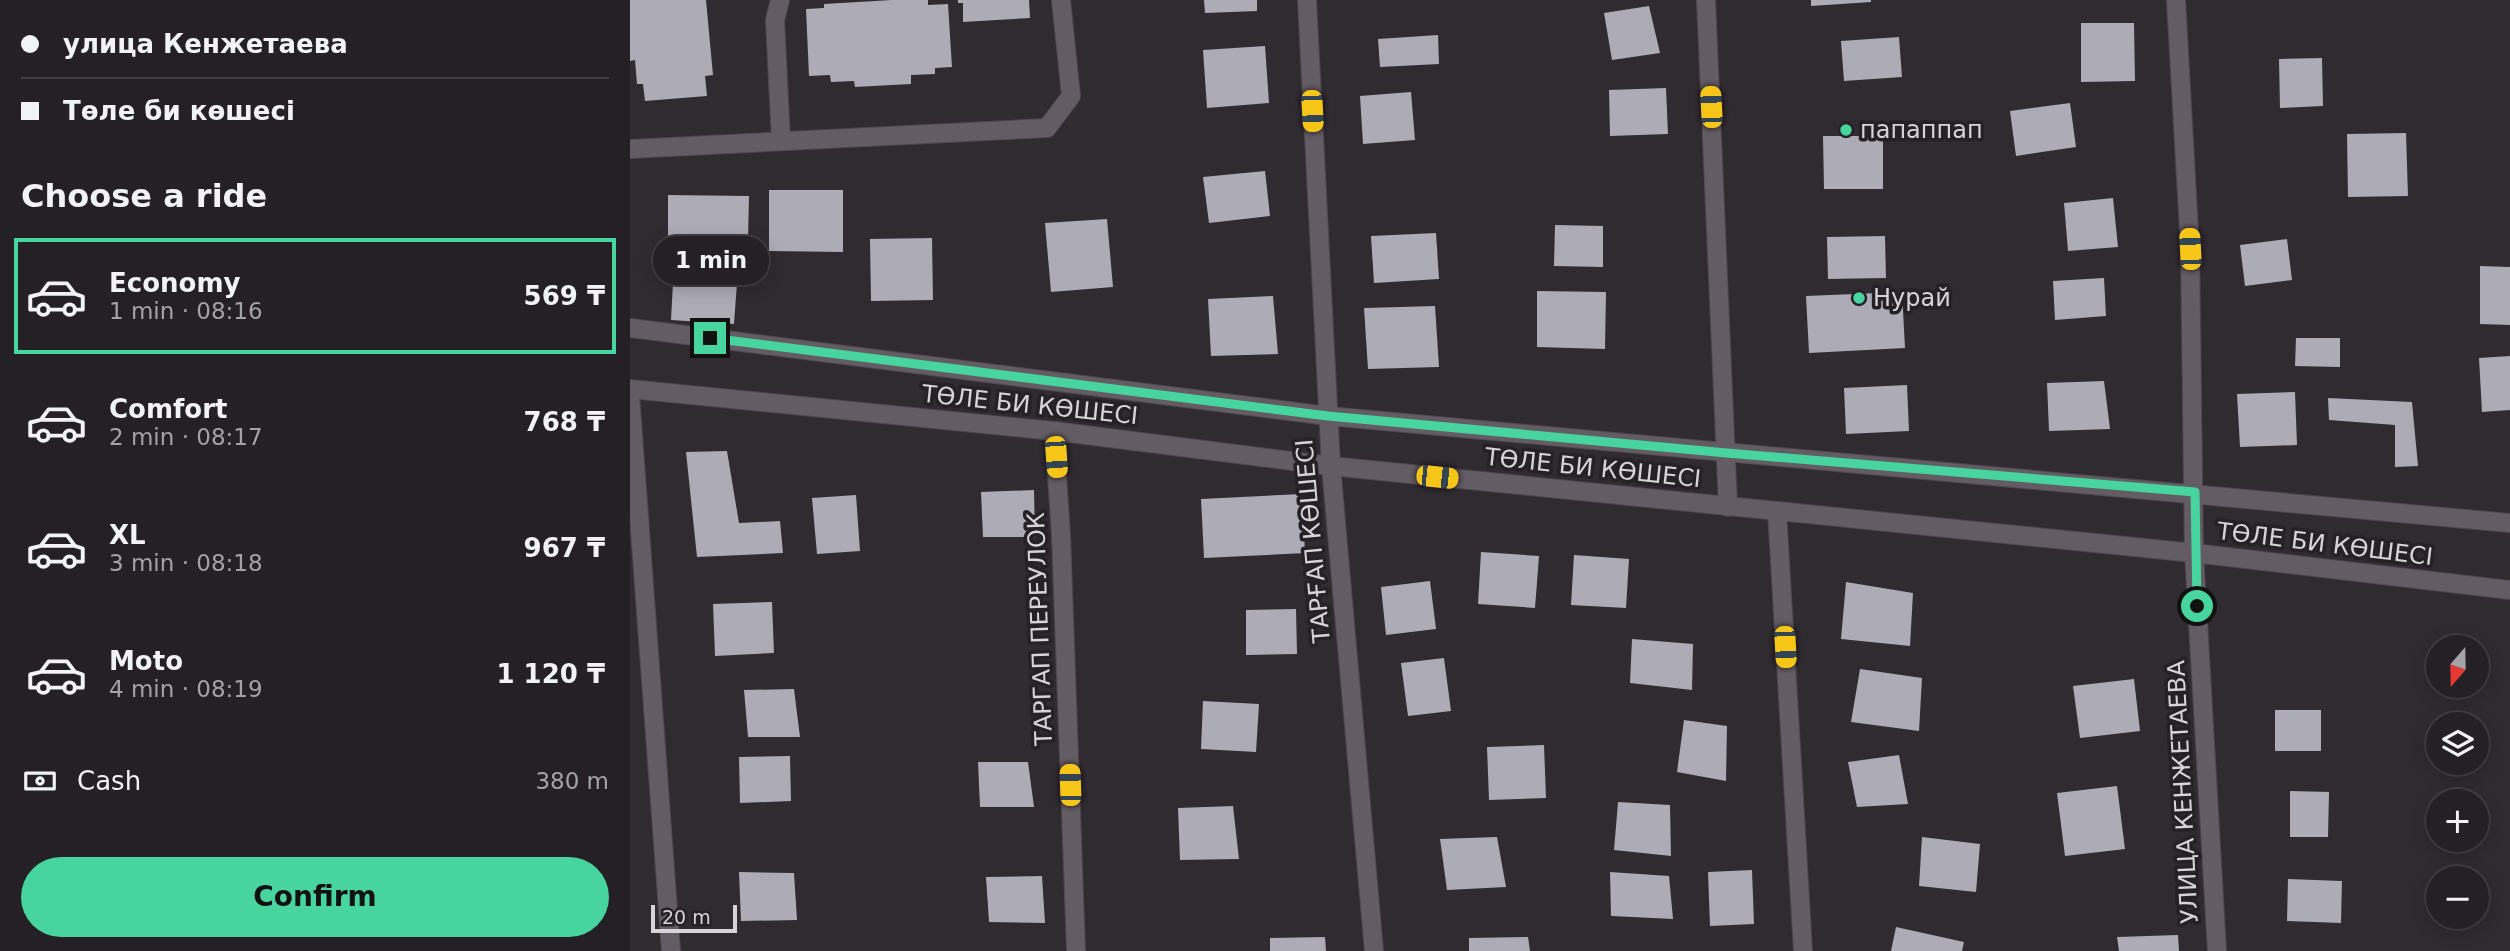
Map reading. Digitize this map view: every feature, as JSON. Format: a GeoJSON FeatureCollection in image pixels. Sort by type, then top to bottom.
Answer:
{"type":"FeatureCollection","features":[{"type":"Feature","properties":{"kind":"street"},"geometry":{"type":"LineString","coordinates":[[780,0],[775,20],[781,141]]}},
{"type":"Feature","properties":{"kind":"street"},"geometry":{"type":"LineString","coordinates":[[630,149],[1047,128],[1071,96],[1061,0]]}},
{"type":"Feature","properties":{"kind":"street","name":"ТАРҒАП КӨШЕСІ"},"geometry":{"type":"LineString","coordinates":[[1307,0],[1331,466],[1374,951]]}},
{"type":"Feature","properties":{"kind":"street"},"geometry":{"type":"LineString","coordinates":[[1706,0],[1728,507]]}},
{"type":"Feature","properties":{"kind":"street","name":"УЛИЦА КЕНЖЕТАЕВА"},"geometry":{"type":"LineString","coordinates":[[2176,0],[2190,249],[2194,553],[2217,951]]}},
{"type":"Feature","properties":{"kind":"street","name":"ТӨЛЕ БИ КӨШЕСІ"},"geometry":{"type":"LineString","coordinates":[[630,328],[1328,416],[2195,492],[2510,523]]}},
{"type":"Feature","properties":{"kind":"street"},"geometry":{"type":"LineString","coordinates":[[630,392],[671,951]]}},
{"type":"Feature","properties":{"kind":"street","name":"ТӨЛЕ БИ КӨШЕСІ"},"geometry":{"type":"LineString","coordinates":[[630,392],[1054,431],[1331,466],[2194,553],[2510,590]]}},
{"type":"Feature","properties":{"kind":"street","name":"ТАРГАП ПЕРЕУЛОК"},"geometry":{"type":"LineString","coordinates":[[1054,431],[1061,535],[1076,951]]}},
{"type":"Feature","properties":{"kind":"street"},"geometry":{"type":"LineString","coordinates":[[1777,511],[1803,951]]}},
{"type":"Feature","properties":{"kind":"building"},"geometry":{"type":"Polygon","coordinates":[[[630,0],[706,0],[713,75],[705,76],[707,96],[645,101],[643,84],[637,84],[635,60],[630,61],[630,0]]]}},
{"type":"Feature","properties":{"kind":"building"},"geometry":{"type":"Polygon","coordinates":[[[928,0],[928,5],[948,4],[952,67],[935,68],[935,74],[911,75],[911,84],[855,87],[854,81],[831,82],[830,75],[809,76],[806,9],[824,8],[824,4],[928,0]]]}},
{"type":"Feature","properties":{"kind":"building"},"geometry":{"type":"Polygon","coordinates":[[[958,0],[1029,0],[1030,18],[963,22],[963,3],[958,3],[958,0]]]}},
{"type":"Feature","properties":{"kind":"building"},"geometry":{"type":"Polygon","coordinates":[[[1204,0],[1257,0],[1257,11],[1205,13],[1204,0]]]}},
{"type":"Feature","properties":{"kind":"building"},"geometry":{"type":"Polygon","coordinates":[[[1811,0],[1871,0],[1871,2],[1811,6],[1811,0]]]}},
{"type":"Feature","properties":{"kind":"building"},"geometry":{"type":"Polygon","coordinates":[[[1649,6],[1660,53],[1612,60],[1604,13],[1649,6]]]}},
{"type":"Feature","properties":{"kind":"building"},"geometry":{"type":"Polygon","coordinates":[[[2081,23],[2134,23],[2135,81],[2081,82],[2081,23]]]}},
{"type":"Feature","properties":{"kind":"building"},"geometry":{"type":"Polygon","coordinates":[[[1438,35],[1439,64],[1380,67],[1378,39],[1438,35]]]}},
{"type":"Feature","properties":{"kind":"building"},"geometry":{"type":"Polygon","coordinates":[[[1899,37],[1902,77],[1844,81],[1841,41],[1899,37]]]}},
{"type":"Feature","properties":{"kind":"building"},"geometry":{"type":"Polygon","coordinates":[[[1265,46],[1269,103],[1207,108],[1203,50],[1265,46]]]}},
{"type":"Feature","properties":{"kind":"building"},"geometry":{"type":"Polygon","coordinates":[[[2322,58],[2323,106],[2280,108],[2279,59],[2322,58]]]}},
{"type":"Feature","properties":{"kind":"building"},"geometry":{"type":"Polygon","coordinates":[[[1666,88],[1668,134],[1610,136],[1609,90],[1666,88]]]}},
{"type":"Feature","properties":{"kind":"building"},"geometry":{"type":"Polygon","coordinates":[[[1411,92],[1415,140],[1363,144],[1360,96],[1411,92]]]}},
{"type":"Feature","properties":{"kind":"building"},"geometry":{"type":"Polygon","coordinates":[[[2070,103],[2076,147],[2016,156],[2010,111],[2070,103]]]}},
{"type":"Feature","properties":{"kind":"building"},"geometry":{"type":"Polygon","coordinates":[[[2406,133],[2408,196],[2348,197],[2347,134],[2406,133]]]}},
{"type":"Feature","properties":{"kind":"building"},"geometry":{"type":"Polygon","coordinates":[[[1823,136],[1883,136],[1883,189],[1824,189],[1823,136]]]}},
{"type":"Feature","properties":{"kind":"building"},"geometry":{"type":"Polygon","coordinates":[[[1265,171],[1270,216],[1209,223],[1203,177],[1265,171]]]}},
{"type":"Feature","properties":{"kind":"building"},"geometry":{"type":"Polygon","coordinates":[[[769,190],[843,190],[843,252],[769,251],[769,190]]]}},
{"type":"Feature","properties":{"kind":"building"},"geometry":{"type":"Polygon","coordinates":[[[668,195],[749,196],[748,240],[668,239],[668,195]]]}},
{"type":"Feature","properties":{"kind":"building"},"geometry":{"type":"Polygon","coordinates":[[[2113,198],[2118,247],[2068,251],[2064,203],[2113,198]]]}},
{"type":"Feature","properties":{"kind":"building"},"geometry":{"type":"Polygon","coordinates":[[[1107,219],[1113,287],[1051,292],[1045,223],[1107,219]]]}},
{"type":"Feature","properties":{"kind":"building"},"geometry":{"type":"Polygon","coordinates":[[[1555,225],[1603,226],[1603,267],[1554,266],[1555,225]]]}},
{"type":"Feature","properties":{"kind":"building"},"geometry":{"type":"Polygon","coordinates":[[[1436,233],[1439,279],[1374,283],[1371,236],[1436,233]]]}},
{"type":"Feature","properties":{"kind":"building"},"geometry":{"type":"Polygon","coordinates":[[[1885,236],[1886,278],[1828,279],[1827,237],[1885,236]]]}},
{"type":"Feature","properties":{"kind":"building"},"geometry":{"type":"Polygon","coordinates":[[[932,238],[933,300],[871,301],[870,239],[932,238]]]}},
{"type":"Feature","properties":{"kind":"building"},"geometry":{"type":"Polygon","coordinates":[[[2287,239],[2292,280],[2245,286],[2240,245],[2287,239]]]}},
{"type":"Feature","properties":{"kind":"building"},"geometry":{"type":"Polygon","coordinates":[[[674,264],[738,269],[734,324],[671,320],[674,264]]]}},
{"type":"Feature","properties":{"kind":"building"},"geometry":{"type":"Polygon","coordinates":[[[2480,266],[2510,267],[2510,325],[2480,324],[2480,266]]]}},
{"type":"Feature","properties":{"kind":"building"},"geometry":{"type":"Polygon","coordinates":[[[2104,278],[2106,316],[2055,320],[2053,281],[2104,278]]]}},
{"type":"Feature","properties":{"kind":"building"},"geometry":{"type":"Polygon","coordinates":[[[1537,291],[1606,292],[1605,349],[1537,347],[1537,291]]]}},
{"type":"Feature","properties":{"kind":"building"},"geometry":{"type":"Polygon","coordinates":[[[1902,292],[1905,348],[1809,353],[1806,296],[1902,292]]]}},
{"type":"Feature","properties":{"kind":"building"},"geometry":{"type":"Polygon","coordinates":[[[1273,296],[1278,354],[1211,356],[1208,299],[1273,296]]]}},
{"type":"Feature","properties":{"kind":"building"},"geometry":{"type":"Polygon","coordinates":[[[1435,306],[1439,367],[1368,369],[1364,308],[1435,306]]]}},
{"type":"Feature","properties":{"kind":"building"},"geometry":{"type":"Polygon","coordinates":[[[2296,338],[2340,338],[2340,367],[2295,366],[2296,338]]]}},
{"type":"Feature","properties":{"kind":"building"},"geometry":{"type":"Polygon","coordinates":[[[2510,356],[2510,410],[2482,412],[2479,358],[2510,356]]]}},
{"type":"Feature","properties":{"kind":"building"},"geometry":{"type":"Polygon","coordinates":[[[2104,381],[2110,429],[2049,431],[2047,383],[2104,381]]]}},
{"type":"Feature","properties":{"kind":"building"},"geometry":{"type":"Polygon","coordinates":[[[1907,385],[1909,431],[1846,434],[1844,388],[1907,385]]]}},
{"type":"Feature","properties":{"kind":"building"},"geometry":{"type":"Polygon","coordinates":[[[2295,392],[2297,445],[2240,447],[2237,394],[2295,392]]]}},
{"type":"Feature","properties":{"kind":"building"},"geometry":{"type":"Polygon","coordinates":[[[2328,398],[2412,402],[2418,466],[2395,467],[2395,425],[2329,420],[2328,398]]]}},
{"type":"Feature","properties":{"kind":"building"},"geometry":{"type":"Polygon","coordinates":[[[727,451],[739,523],[780,521],[783,553],[697,557],[686,452],[727,451]]]}},
{"type":"Feature","properties":{"kind":"building"},"geometry":{"type":"Polygon","coordinates":[[[1034,490],[1035,537],[983,537],[981,492],[1034,490]]]}},
{"type":"Feature","properties":{"kind":"building"},"geometry":{"type":"Polygon","coordinates":[[[1302,494],[1305,553],[1204,558],[1201,499],[1302,494]]]}},
{"type":"Feature","properties":{"kind":"building"},"geometry":{"type":"Polygon","coordinates":[[[856,495],[860,551],[817,554],[812,498],[856,495]]]}},
{"type":"Feature","properties":{"kind":"building"},"geometry":{"type":"Polygon","coordinates":[[[1481,552],[1539,556],[1535,608],[1478,604],[1481,552]]]}},
{"type":"Feature","properties":{"kind":"building"},"geometry":{"type":"Polygon","coordinates":[[[1574,555],[1629,559],[1626,608],[1571,605],[1574,555]]]}},
{"type":"Feature","properties":{"kind":"building"},"geometry":{"type":"Polygon","coordinates":[[[1430,581],[1436,629],[1386,635],[1381,587],[1430,581]]]}},
{"type":"Feature","properties":{"kind":"building"},"geometry":{"type":"Polygon","coordinates":[[[1846,582],[1913,593],[1910,646],[1841,639],[1846,582]]]}},
{"type":"Feature","properties":{"kind":"building"},"geometry":{"type":"Polygon","coordinates":[[[772,602],[774,653],[715,656],[713,604],[772,602]]]}},
{"type":"Feature","properties":{"kind":"building"},"geometry":{"type":"Polygon","coordinates":[[[1296,609],[1297,654],[1246,655],[1246,610],[1296,609]]]}},
{"type":"Feature","properties":{"kind":"building"},"geometry":{"type":"Polygon","coordinates":[[[1632,639],[1693,644],[1692,690],[1630,683],[1632,639]]]}},
{"type":"Feature","properties":{"kind":"building"},"geometry":{"type":"Polygon","coordinates":[[[1444,658],[1451,711],[1408,716],[1401,663],[1444,658]]]}},
{"type":"Feature","properties":{"kind":"building"},"geometry":{"type":"Polygon","coordinates":[[[1860,669],[1922,678],[1919,731],[1851,722],[1860,669]]]}},
{"type":"Feature","properties":{"kind":"building"},"geometry":{"type":"Polygon","coordinates":[[[2134,679],[2140,731],[2080,738],[2073,686],[2134,679]]]}},
{"type":"Feature","properties":{"kind":"building"},"geometry":{"type":"Polygon","coordinates":[[[794,689],[800,737],[748,737],[744,690],[794,689]]]}},
{"type":"Feature","properties":{"kind":"building"},"geometry":{"type":"Polygon","coordinates":[[[1203,701],[1259,704],[1256,752],[1201,749],[1203,701]]]}},
{"type":"Feature","properties":{"kind":"building"},"geometry":{"type":"Polygon","coordinates":[[[2275,710],[2321,710],[2321,751],[2275,751],[2275,710]]]}},
{"type":"Feature","properties":{"kind":"building"},"geometry":{"type":"Polygon","coordinates":[[[1684,720],[1727,726],[1726,781],[1677,772],[1684,720]]]}},
{"type":"Feature","properties":{"kind":"building"},"geometry":{"type":"Polygon","coordinates":[[[1544,745],[1546,798],[1489,800],[1487,747],[1544,745]]]}},
{"type":"Feature","properties":{"kind":"building"},"geometry":{"type":"Polygon","coordinates":[[[1899,755],[1908,804],[1857,807],[1848,762],[1899,755]]]}},
{"type":"Feature","properties":{"kind":"building"},"geometry":{"type":"Polygon","coordinates":[[[790,756],[791,801],[740,803],[739,757],[790,756]]]}},
{"type":"Feature","properties":{"kind":"building"},"geometry":{"type":"Polygon","coordinates":[[[978,762],[1028,762],[1034,807],[980,807],[978,762]]]}},
{"type":"Feature","properties":{"kind":"building"},"geometry":{"type":"Polygon","coordinates":[[[2117,786],[2125,849],[2065,856],[2057,793],[2117,786]]]}},
{"type":"Feature","properties":{"kind":"building"},"geometry":{"type":"Polygon","coordinates":[[[2290,791],[2329,792],[2328,837],[2290,837],[2290,791]]]}},
{"type":"Feature","properties":{"kind":"building"},"geometry":{"type":"Polygon","coordinates":[[[1618,802],[1670,805],[1671,856],[1614,850],[1618,802]]]}},
{"type":"Feature","properties":{"kind":"building"},"geometry":{"type":"Polygon","coordinates":[[[1233,806],[1239,859],[1180,860],[1178,808],[1233,806]]]}},
{"type":"Feature","properties":{"kind":"building"},"geometry":{"type":"Polygon","coordinates":[[[1497,837],[1506,887],[1447,890],[1440,839],[1497,837]]]}},
{"type":"Feature","properties":{"kind":"building"},"geometry":{"type":"Polygon","coordinates":[[[1922,837],[1980,844],[1976,892],[1919,886],[1922,837]]]}},
{"type":"Feature","properties":{"kind":"building"},"geometry":{"type":"Polygon","coordinates":[[[1752,870],[1754,924],[1710,926],[1708,872],[1752,870]]]}},
{"type":"Feature","properties":{"kind":"building"},"geometry":{"type":"Polygon","coordinates":[[[739,872],[794,873],[797,920],[741,921],[739,872]]]}},
{"type":"Feature","properties":{"kind":"building"},"geometry":{"type":"Polygon","coordinates":[[[1610,872],[1669,876],[1673,919],[1611,916],[1610,872]]]}},
{"type":"Feature","properties":{"kind":"building"},"geometry":{"type":"Polygon","coordinates":[[[1042,876],[1045,923],[989,922],[986,877],[1042,876]]]}},
{"type":"Feature","properties":{"kind":"building"},"geometry":{"type":"Polygon","coordinates":[[[2288,879],[2342,881],[2341,923],[2287,921],[2288,879]]]}},
{"type":"Feature","properties":{"kind":"building"},"geometry":{"type":"Polygon","coordinates":[[[1896,927],[1964,942],[1962,951],[1891,951],[1896,927]]]}},
{"type":"Feature","properties":{"kind":"building"},"geometry":{"type":"Polygon","coordinates":[[[2178,935],[2179,951],[2119,951],[2117,937],[2178,935]]]}},
{"type":"Feature","properties":{"kind":"building"},"geometry":{"type":"Polygon","coordinates":[[[1325,937],[1326,951],[1270,951],[1270,938],[1325,937]]]}},
{"type":"Feature","properties":{"kind":"building"},"geometry":{"type":"Polygon","coordinates":[[[1528,937],[1530,951],[1469,951],[1469,938],[1528,937]]]}},
{"type":"Feature","properties":{"kind":"place","name":"папаппап"},"geometry":{"type":"Point","coordinates":[1846,130]}},
{"type":"Feature","properties":{"kind":"place","name":"Нурай"},"geometry":{"type":"Point","coordinates":[1859,298]}},
{"type":"Feature","properties":{"kind":"route"},"geometry":{"type":"LineString","coordinates":[[710,338],[1328,416],[2195,492],[2197,606]]}}]}
